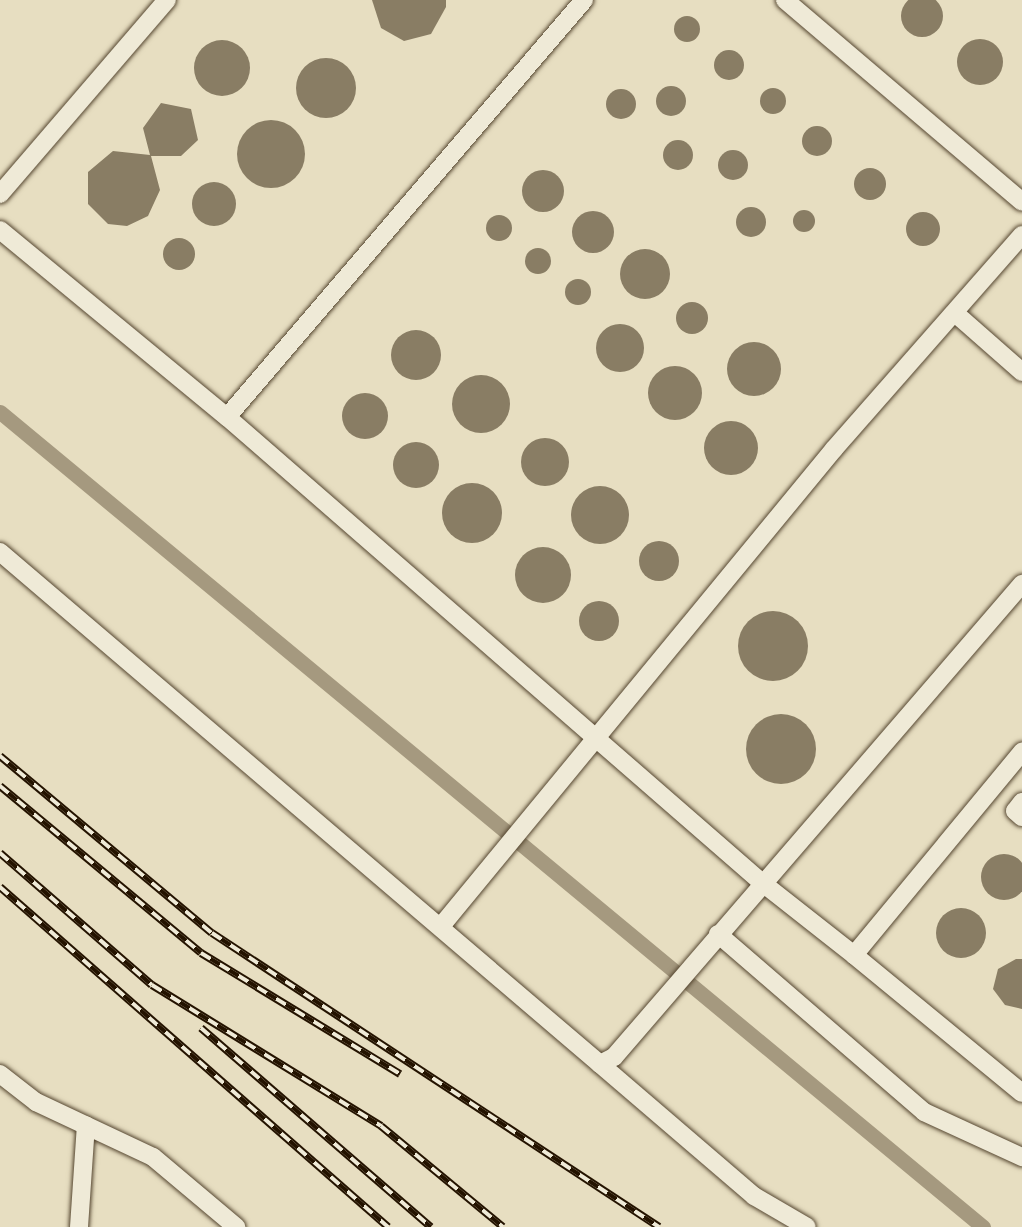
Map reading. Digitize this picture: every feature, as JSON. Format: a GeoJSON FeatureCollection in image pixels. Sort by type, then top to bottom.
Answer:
{"type":"FeatureCollection","features":[{"type":"Feature","properties":{"kind":"street"},"geometry":{"type":"LineString","coordinates":[[0,194],[166,0]]}},
{"type":"Feature","properties":{"kind":"street"},"geometry":{"type":"LineString","coordinates":[[227,417],[584,0]]}},
{"type":"Feature","properties":{"kind":"street"},"geometry":{"type":"LineString","coordinates":[[785,0],[1022,202]]}},
{"type":"Feature","properties":{"kind":"street"},"geometry":{"type":"LineString","coordinates":[[0,230],[227,417],[760,881],[1022,1094]]}},
{"type":"Feature","properties":{"kind":"street"},"geometry":{"type":"LineString","coordinates":[[442,925],[594,735],[1022,234]]}},
{"type":"Feature","properties":{"kind":"street"},"geometry":{"type":"LineString","coordinates":[[956,314],[1022,372]]}},
{"type":"Feature","properties":{"kind":"street"},"geometry":{"type":"LineString","coordinates":[[0,552],[442,925],[754,1196],[807,1227]]}},
{"type":"Feature","properties":{"kind":"street"},"geometry":{"type":"LineString","coordinates":[[600,1064],[614,1058],[760,881],[1022,584]]}},
{"type":"Feature","properties":{"kind":"street"},"geometry":{"type":"LineString","coordinates":[[854,955],[1022,752]]}},
{"type":"Feature","properties":{"kind":"street"},"geometry":{"type":"LineString","coordinates":[[1022,802],[1015,811],[1022,817]]}},
{"type":"Feature","properties":{"kind":"street"},"geometry":{"type":"LineString","coordinates":[[718,934],[924,1112],[1022,1157]]}},
{"type":"Feature","properties":{"kind":"street"},"geometry":{"type":"LineString","coordinates":[[0,1074],[36,1102],[153,1157],[236,1227]]}},
{"type":"Feature","properties":{"kind":"street"},"geometry":{"type":"LineString","coordinates":[[79,1227],[86,1125]]}},
{"type":"Feature","properties":{"kind":"building"},"geometry":{"type":"Polygon","coordinates":[[[922,-5],[937,1],[943,16],[937,31],[922,37],[907,31],[901,16],[907,1],[922,-5]]]}},
{"type":"Feature","properties":{"kind":"building"},"geometry":{"type":"Polygon","coordinates":[[[372,0],[446,0],[446,7],[431,34],[404,41],[381,28],[372,0]]]}},
{"type":"Feature","properties":{"kind":"building"},"geometry":{"type":"Polygon","coordinates":[[[687,16],[696,20],[700,29],[696,38],[687,42],[678,38],[674,29],[678,20],[687,16]]]}},
{"type":"Feature","properties":{"kind":"building"},"geometry":{"type":"Polygon","coordinates":[[[980,39],[996,46],[1003,62],[996,78],[980,85],[964,78],[957,62],[964,46],[980,39]]]}},
{"type":"Feature","properties":{"kind":"building"},"geometry":{"type":"Polygon","coordinates":[[[222,40],[242,48],[250,68],[242,88],[222,96],[202,88],[194,68],[202,48],[222,40]]]}},
{"type":"Feature","properties":{"kind":"building"},"geometry":{"type":"Polygon","coordinates":[[[729,50],[740,54],[744,65],[740,76],[729,80],[718,76],[714,65],[718,54],[729,50]]]}},
{"type":"Feature","properties":{"kind":"building"},"geometry":{"type":"Polygon","coordinates":[[[326,58],[347,67],[356,88],[347,109],[326,118],[305,109],[296,88],[305,67],[326,58]]]}},
{"type":"Feature","properties":{"kind":"building"},"geometry":{"type":"Polygon","coordinates":[[[671,86],[685,95],[686,101],[677,115],[671,116],[657,107],[656,101],[665,87],[671,86]]]}},
{"type":"Feature","properties":{"kind":"building"},"geometry":{"type":"Polygon","coordinates":[[[773,88],[782,92],[786,101],[782,110],[773,114],[764,110],[760,101],[764,92],[773,88]]]}},
{"type":"Feature","properties":{"kind":"building"},"geometry":{"type":"Polygon","coordinates":[[[621,89],[635,98],[636,104],[627,118],[621,119],[607,110],[606,104],[615,90],[621,89]]]}},
{"type":"Feature","properties":{"kind":"building"},"geometry":{"type":"Polygon","coordinates":[[[161,103],[191,109],[198,140],[181,156],[151,156],[160,190],[148,216],[127,226],[108,224],[88,204],[88,172],[113,151],[150,155],[143,128],[161,103]]]}},
{"type":"Feature","properties":{"kind":"building"},"geometry":{"type":"Polygon","coordinates":[[[271,120],[284,122],[295,130],[303,141],[303,167],[295,178],[284,186],[271,188],[258,186],[247,178],[239,167],[237,154],[239,141],[247,130],[258,122],[271,120]]]}},
{"type":"Feature","properties":{"kind":"building"},"geometry":{"type":"Polygon","coordinates":[[[817,126],[828,130],[832,141],[828,152],[817,156],[806,152],[802,141],[806,130],[817,126]]]}},
{"type":"Feature","properties":{"kind":"building"},"geometry":{"type":"Polygon","coordinates":[[[678,140],[692,149],[693,155],[684,169],[678,170],[664,161],[663,155],[672,141],[678,140]]]}},
{"type":"Feature","properties":{"kind":"building"},"geometry":{"type":"Polygon","coordinates":[[[733,150],[747,159],[748,165],[739,179],[733,180],[719,171],[718,165],[727,151],[733,150]]]}},
{"type":"Feature","properties":{"kind":"building"},"geometry":{"type":"Polygon","coordinates":[[[870,168],[881,173],[886,184],[881,195],[870,200],[859,195],[854,184],[859,173],[870,168]]]}},
{"type":"Feature","properties":{"kind":"building"},"geometry":{"type":"Polygon","coordinates":[[[543,170],[558,176],[564,191],[558,206],[543,212],[528,206],[522,191],[528,176],[543,170]]]}},
{"type":"Feature","properties":{"kind":"building"},"geometry":{"type":"Polygon","coordinates":[[[214,182],[229,189],[236,204],[229,219],[214,226],[199,219],[192,204],[199,189],[214,182]]]}},
{"type":"Feature","properties":{"kind":"building"},"geometry":{"type":"Polygon","coordinates":[[[751,207],[765,216],[766,222],[757,236],[751,237],[737,228],[736,222],[745,208],[751,207]]]}},
{"type":"Feature","properties":{"kind":"building"},"geometry":{"type":"Polygon","coordinates":[[[800,210],[808,210],[815,221],[808,232],[800,232],[793,225],[793,217],[800,210]]]}},
{"type":"Feature","properties":{"kind":"building"},"geometry":{"type":"Polygon","coordinates":[[[593,211],[608,217],[614,232],[608,247],[593,253],[578,247],[572,232],[578,217],[593,211]]]}},
{"type":"Feature","properties":{"kind":"building"},"geometry":{"type":"Polygon","coordinates":[[[923,212],[935,217],[940,229],[935,241],[923,246],[911,241],[906,229],[911,217],[923,212]]]}},
{"type":"Feature","properties":{"kind":"building"},"geometry":{"type":"Polygon","coordinates":[[[499,215],[508,219],[512,228],[508,237],[499,241],[490,237],[486,228],[490,219],[499,215]]]}},
{"type":"Feature","properties":{"kind":"building"},"geometry":{"type":"Polygon","coordinates":[[[179,238],[191,242],[195,254],[191,266],[179,270],[167,266],[163,254],[167,242],[179,238]]]}},
{"type":"Feature","properties":{"kind":"building"},"geometry":{"type":"Polygon","coordinates":[[[538,248],[547,252],[551,261],[547,270],[538,274],[529,270],[525,261],[529,252],[538,248]]]}},
{"type":"Feature","properties":{"kind":"building"},"geometry":{"type":"Polygon","coordinates":[[[645,249],[663,256],[670,274],[663,292],[645,299],[627,292],[620,274],[627,256],[645,249]]]}},
{"type":"Feature","properties":{"kind":"building"},"geometry":{"type":"Polygon","coordinates":[[[578,279],[587,283],[591,292],[587,301],[578,305],[569,301],[565,292],[569,283],[578,279]]]}},
{"type":"Feature","properties":{"kind":"building"},"geometry":{"type":"Polygon","coordinates":[[[692,302],[703,307],[708,318],[703,329],[692,334],[681,329],[676,318],[681,307],[692,302]]]}},
{"type":"Feature","properties":{"kind":"building"},"geometry":{"type":"Polygon","coordinates":[[[620,324],[637,331],[644,348],[637,365],[620,372],[603,365],[596,348],[603,331],[620,324]]]}},
{"type":"Feature","properties":{"kind":"building"},"geometry":{"type":"Polygon","coordinates":[[[416,330],[434,337],[441,355],[434,373],[416,380],[398,373],[391,355],[398,337],[416,330]]]}},
{"type":"Feature","properties":{"kind":"building"},"geometry":{"type":"Polygon","coordinates":[[[754,342],[773,350],[781,369],[773,388],[754,396],[735,388],[727,369],[735,350],[754,342]]]}},
{"type":"Feature","properties":{"kind":"building"},"geometry":{"type":"Polygon","coordinates":[[[675,366],[694,374],[702,393],[694,412],[675,420],[656,412],[648,393],[656,374],[675,366]]]}},
{"type":"Feature","properties":{"kind":"building"},"geometry":{"type":"Polygon","coordinates":[[[481,375],[502,383],[510,404],[502,425],[481,433],[460,425],[452,404],[460,383],[481,375]]]}},
{"type":"Feature","properties":{"kind":"building"},"geometry":{"type":"Polygon","coordinates":[[[365,393],[381,400],[388,416],[381,432],[365,439],[349,432],[342,416],[349,400],[365,393]]]}},
{"type":"Feature","properties":{"kind":"building"},"geometry":{"type":"Polygon","coordinates":[[[731,421],[750,429],[758,448],[750,467],[731,475],[712,467],[704,448],[712,429],[731,421]]]}},
{"type":"Feature","properties":{"kind":"building"},"geometry":{"type":"Polygon","coordinates":[[[545,438],[562,445],[569,462],[562,479],[545,486],[528,479],[521,462],[528,445],[545,438]]]}},
{"type":"Feature","properties":{"kind":"building"},"geometry":{"type":"Polygon","coordinates":[[[416,442],[432,449],[439,465],[432,481],[416,488],[400,481],[393,465],[400,449],[416,442]]]}},
{"type":"Feature","properties":{"kind":"building"},"geometry":{"type":"Polygon","coordinates":[[[472,483],[493,492],[502,513],[493,534],[472,543],[451,534],[442,513],[451,492],[472,483]]]}},
{"type":"Feature","properties":{"kind":"building"},"geometry":{"type":"Polygon","coordinates":[[[600,486],[620,495],[629,515],[620,535],[600,544],[580,535],[571,515],[580,495],[600,486]]]}},
{"type":"Feature","properties":{"kind":"building"},"geometry":{"type":"Polygon","coordinates":[[[659,541],[673,547],[679,561],[673,575],[659,581],[645,575],[639,561],[645,547],[659,541]]]}},
{"type":"Feature","properties":{"kind":"building"},"geometry":{"type":"Polygon","coordinates":[[[543,547],[563,555],[571,575],[563,595],[543,603],[523,595],[515,575],[523,555],[543,547]]]}},
{"type":"Feature","properties":{"kind":"building"},"geometry":{"type":"Polygon","coordinates":[[[599,601],[613,607],[619,621],[613,635],[599,641],[585,635],[579,621],[585,607],[599,601]]]}},
{"type":"Feature","properties":{"kind":"building"},"geometry":{"type":"Polygon","coordinates":[[[773,611],[798,621],[808,646],[798,671],[773,681],[748,671],[738,646],[748,621],[773,611]]]}},
{"type":"Feature","properties":{"kind":"building"},"geometry":{"type":"Polygon","coordinates":[[[781,714],[806,724],[816,749],[806,774],[781,784],[756,774],[746,749],[756,724],[781,714]]]}},
{"type":"Feature","properties":{"kind":"building"},"geometry":{"type":"Polygon","coordinates":[[[1004,854],[1020,861],[1027,877],[1020,893],[1004,900],[988,893],[981,877],[988,861],[1004,854]]]}},
{"type":"Feature","properties":{"kind":"building"},"geometry":{"type":"Polygon","coordinates":[[[961,908],[979,915],[986,933],[979,951],[961,958],[943,951],[936,933],[943,915],[961,908]]]}},
{"type":"Feature","properties":{"kind":"building"},"geometry":{"type":"Polygon","coordinates":[[[1022,959],[1022,1009],[1005,1005],[993,989],[998,969],[1022,959]]]}},
{"type":"Feature","properties":{"kind":"waterway"},"geometry":{"type":"LineString","coordinates":[[0,412],[983,1227]]}},
{"type":"Feature","properties":{"kind":"railway"},"geometry":{"type":"LineString","coordinates":[[0,756],[212,933],[659,1227]]}},
{"type":"Feature","properties":{"kind":"railway"},"geometry":{"type":"LineString","coordinates":[[0,786],[201,953],[400,1074]]}},
{"type":"Feature","properties":{"kind":"railway"},"geometry":{"type":"LineString","coordinates":[[0,853],[152,985],[381,1126],[503,1227]]}},
{"type":"Feature","properties":{"kind":"railway"},"geometry":{"type":"LineString","coordinates":[[0,887],[388,1227]]}},
{"type":"Feature","properties":{"kind":"railway"},"geometry":{"type":"LineString","coordinates":[[201,1028],[431,1227]]}}]}
